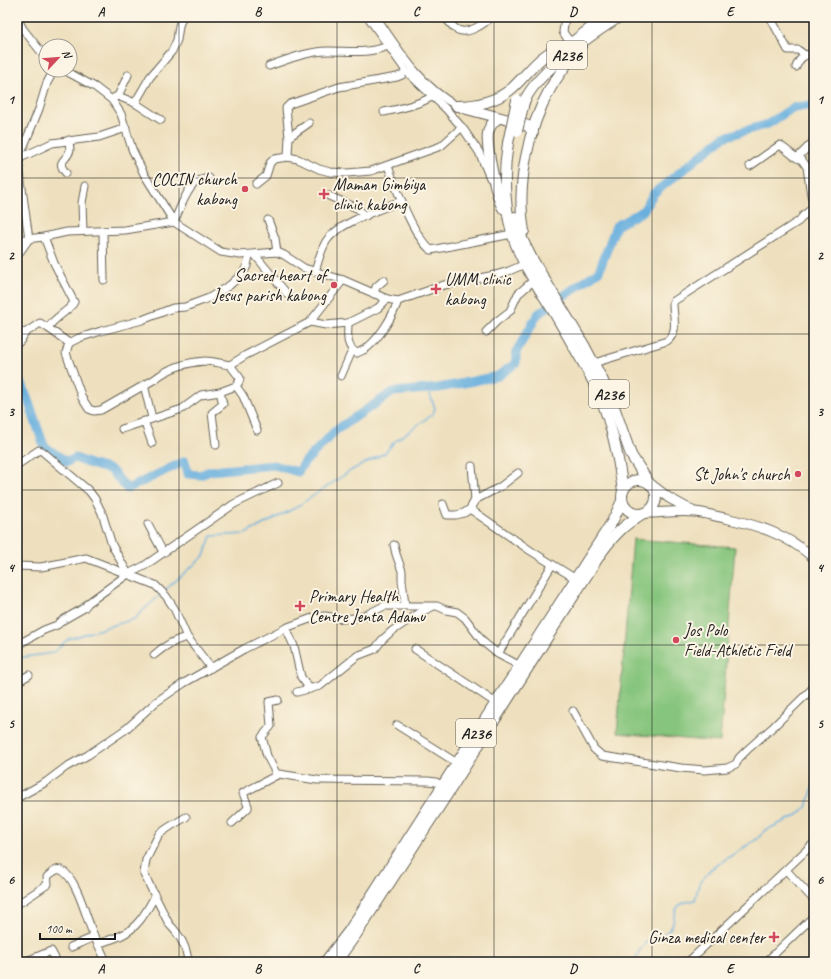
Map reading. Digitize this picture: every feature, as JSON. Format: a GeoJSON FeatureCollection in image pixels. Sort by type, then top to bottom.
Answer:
{"type":"FeatureCollection","features":[{"type":"Feature","properties":{"kind":"highway","name":"A236"},"geometry":{"type":"LineString","coordinates":[[548,295],[534,280],[525,264],[512,234],[505,186],[511,143],[520,101],[528,82],[546,63],[573,44],[605,17]]}},
{"type":"Feature","properties":{"kind":"highway","name":"A236"},"geometry":{"type":"LineString","coordinates":[[520,101],[573,44],[593,34],[619,17]]}},
{"type":"Feature","properties":{"kind":"highway"},"geometry":{"type":"LineString","coordinates":[[457,106],[478,105],[498,98],[548,54],[554,50],[573,44]]}},
{"type":"Feature","properties":{"kind":"highway"},"geometry":{"type":"LineString","coordinates":[[536,267],[525,234],[522,211],[522,180],[532,132],[541,107],[573,44]]}},
{"type":"Feature","properties":{"kind":"highway"},"geometry":{"type":"LineString","coordinates":[[457,106],[524,124],[532,132]]}},
{"type":"Feature","properties":{"kind":"highway"},"geometry":{"type":"LineString","coordinates":[[498,118],[489,129],[488,138],[499,198],[509,217]]}},
{"type":"Feature","properties":{"kind":"highway","name":"A236"},"geometry":{"type":"LineString","coordinates":[[325,962],[349,931],[447,788],[611,539],[621,529],[654,506],[656,499],[655,492],[631,455],[613,404],[594,362],[548,295],[521,236],[514,210],[510,172],[511,143]]}},
{"type":"Feature","properties":{"kind":"highway","name":"A236"},"geometry":{"type":"LineString","coordinates":[[558,311],[607,414],[615,443],[622,496]]}},
{"type":"Feature","properties":{"kind":"highway","name":"A236"},"geometry":{"type":"LineString","coordinates":[[336,962],[357,933],[447,788],[457,763],[612,522],[626,485],[632,481],[643,480],[650,484]]}},
{"type":"Feature","properties":{"kind":"highway"},"geometry":{"type":"LineString","coordinates":[[622,496],[628,510],[637,514],[644,513]]}},
{"type":"Feature","properties":{"kind":"main road"},"geometry":{"type":"LineString","coordinates":[[650,484],[677,503],[696,512],[776,532],[797,544],[814,558]]}},
{"type":"Feature","properties":{"kind":"main road"},"geometry":{"type":"LineString","coordinates":[[644,513],[696,512]]}},
{"type":"Feature","properties":{"kind":"street"},"geometry":{"type":"LineString","coordinates":[[135,103],[150,77],[172,51],[177,40],[182,17]]}},
{"type":"Feature","properties":{"kind":"street"},"geometry":{"type":"LineString","coordinates":[[368,17],[406,71],[447,110],[462,127],[479,152],[499,198]]}},
{"type":"Feature","properties":{"kind":"street"},"geometry":{"type":"LineString","coordinates":[[376,17],[411,66],[444,99],[457,106]]}},
{"type":"Feature","properties":{"kind":"street"},"geometry":{"type":"LineString","coordinates":[[445,17],[457,30],[471,30],[484,25],[492,17]]}},
{"type":"Feature","properties":{"kind":"street"},"geometry":{"type":"LineString","coordinates":[[565,17],[563,32],[573,44]]}},
{"type":"Feature","properties":{"kind":"street"},"geometry":{"type":"LineString","coordinates":[[770,17],[788,50],[796,49],[805,55]]}},
{"type":"Feature","properties":{"kind":"street"},"geometry":{"type":"LineString","coordinates":[[17,18],[23,29],[38,48]]}},
{"type":"Feature","properties":{"kind":"street"},"geometry":{"type":"LineString","coordinates":[[269,66],[288,59],[316,52],[367,52],[388,46]]}},
{"type":"Feature","properties":{"kind":"street"},"geometry":{"type":"LineString","coordinates":[[796,67],[799,60],[805,55],[814,53]]}},
{"type":"Feature","properties":{"kind":"street"},"geometry":{"type":"LineString","coordinates":[[288,157],[289,137],[286,108],[290,104],[339,87],[402,75],[406,71]]}},
{"type":"Feature","properties":{"kind":"street"},"geometry":{"type":"LineString","coordinates":[[115,98],[128,75]]}},
{"type":"Feature","properties":{"kind":"street"},"geometry":{"type":"LineString","coordinates":[[17,256],[29,239],[18,159],[39,109],[50,78]]}},
{"type":"Feature","properties":{"kind":"street"},"geometry":{"type":"LineString","coordinates":[[78,78],[115,98],[135,103],[162,120]]}},
{"type":"Feature","properties":{"kind":"street"},"geometry":{"type":"LineString","coordinates":[[384,112],[418,104],[432,97]]}},
{"type":"Feature","properties":{"kind":"street"},"geometry":{"type":"LineString","coordinates":[[115,98],[132,149],[144,174],[174,222],[221,252],[240,255],[277,252],[304,268],[343,280],[387,299],[398,301],[444,285],[495,275],[525,264]]}},
{"type":"Feature","properties":{"kind":"street"},"geometry":{"type":"LineString","coordinates":[[289,137],[309,123]]}},
{"type":"Feature","properties":{"kind":"street"},"geometry":{"type":"LineString","coordinates":[[256,184],[266,176],[270,163],[274,159],[288,157],[298,159],[330,172],[371,171],[441,146],[462,127]]}},
{"type":"Feature","properties":{"kind":"street"},"geometry":{"type":"LineString","coordinates":[[18,159],[52,143],[99,137],[126,128]]}},
{"type":"Feature","properties":{"kind":"street"},"geometry":{"type":"LineString","coordinates":[[66,173],[61,168],[61,163],[70,151],[69,140]]}},
{"type":"Feature","properties":{"kind":"street"},"geometry":{"type":"LineString","coordinates":[[797,158],[814,141]]}},
{"type":"Feature","properties":{"kind":"street"},"geometry":{"type":"LineString","coordinates":[[594,362],[667,341],[675,329],[672,304],[674,302],[799,221],[814,206],[807,168],[802,160],[797,158],[780,144],[750,166]]}},
{"type":"Feature","properties":{"kind":"street"},"geometry":{"type":"LineString","coordinates":[[388,166],[402,201],[418,233],[426,246],[431,250],[512,234]]}},
{"type":"Feature","properties":{"kind":"street"},"geometry":{"type":"LineString","coordinates":[[174,222],[184,200],[196,182],[209,178]]}},
{"type":"Feature","properties":{"kind":"street"},"geometry":{"type":"LineString","coordinates":[[83,232],[82,203],[85,186]]}},
{"type":"Feature","properties":{"kind":"street"},"geometry":{"type":"LineString","coordinates":[[330,196],[357,208],[366,216]]}},
{"type":"Feature","properties":{"kind":"street"},"geometry":{"type":"LineString","coordinates":[[315,272],[327,241],[333,233],[366,216],[402,201]]}},
{"type":"Feature","properties":{"kind":"street"},"geometry":{"type":"LineString","coordinates":[[268,220],[275,238],[277,252]]}},
{"type":"Feature","properties":{"kind":"street"},"geometry":{"type":"LineString","coordinates":[[17,240],[44,237],[67,232],[103,232],[125,230],[174,222]]}},
{"type":"Feature","properties":{"kind":"street"},"geometry":{"type":"LineString","coordinates":[[103,232],[104,280]]}},
{"type":"Feature","properties":{"kind":"street"},"geometry":{"type":"LineString","coordinates":[[44,237],[54,263],[74,302],[72,306],[53,321],[48,328]]}},
{"type":"Feature","properties":{"kind":"street"},"geometry":{"type":"LineString","coordinates":[[252,255],[288,295]]}},
{"type":"Feature","properties":{"kind":"street"},"geometry":{"type":"LineString","coordinates":[[69,343],[90,334],[142,320],[173,308],[191,305],[209,298],[230,285],[243,273],[252,255]]}},
{"type":"Feature","properties":{"kind":"street"},"geometry":{"type":"LineString","coordinates":[[69,343],[66,353],[67,358],[82,398],[90,409],[101,410],[162,373],[174,368],[205,361],[230,365],[246,355],[310,322],[343,280]]}},
{"type":"Feature","properties":{"kind":"street"},"geometry":{"type":"LineString","coordinates":[[374,294],[376,287],[384,280]]}},
{"type":"Feature","properties":{"kind":"street"},"geometry":{"type":"LineString","coordinates":[[486,332],[510,311],[518,294],[534,280]]}},
{"type":"Feature","properties":{"kind":"street"},"geometry":{"type":"LineString","coordinates":[[310,322],[326,325],[348,323],[378,308],[387,299]]}},
{"type":"Feature","properties":{"kind":"street"},"geometry":{"type":"LineString","coordinates":[[348,323],[348,341],[352,351],[357,353],[368,348],[390,320],[398,301]]}},
{"type":"Feature","properties":{"kind":"street"},"geometry":{"type":"LineString","coordinates":[[17,344],[25,333],[40,323],[69,343]]}},
{"type":"Feature","properties":{"kind":"street"},"geometry":{"type":"LineString","coordinates":[[17,331],[25,333]]}},
{"type":"Feature","properties":{"kind":"street"},"geometry":{"type":"LineString","coordinates":[[341,376],[352,351]]}},
{"type":"Feature","properties":{"kind":"street"},"geometry":{"type":"LineString","coordinates":[[122,429],[182,409],[201,396],[220,392],[236,386],[240,379],[230,365]]}},
{"type":"Feature","properties":{"kind":"street"},"geometry":{"type":"LineString","coordinates":[[144,385],[152,418]]}},
{"type":"Feature","properties":{"kind":"street"},"geometry":{"type":"LineString","coordinates":[[236,386],[244,396],[257,430]]}},
{"type":"Feature","properties":{"kind":"street"},"geometry":{"type":"LineString","coordinates":[[216,445],[212,413],[223,404],[220,392]]}},
{"type":"Feature","properties":{"kind":"street"},"geometry":{"type":"LineString","coordinates":[[144,421],[152,443]]}},
{"type":"Feature","properties":{"kind":"street"},"geometry":{"type":"LineString","coordinates":[[17,465],[39,450],[42,451],[89,491],[95,498],[102,513],[112,545],[128,574]]}},
{"type":"Feature","properties":{"kind":"street"},"geometry":{"type":"LineString","coordinates":[[472,466],[475,500]]}},
{"type":"Feature","properties":{"kind":"street"},"geometry":{"type":"LineString","coordinates":[[443,504],[447,515],[464,513],[470,509],[475,500],[500,487],[518,473]]}},
{"type":"Feature","properties":{"kind":"street"},"geometry":{"type":"LineString","coordinates":[[17,645],[44,630],[57,625],[84,608],[88,603],[128,574],[144,566],[234,504],[278,482]]}},
{"type":"Feature","properties":{"kind":"street"},"geometry":{"type":"LineString","coordinates":[[470,509],[552,565],[576,579]]}},
{"type":"Feature","properties":{"kind":"street"},"geometry":{"type":"LineString","coordinates":[[148,524],[163,552]]}},
{"type":"Feature","properties":{"kind":"street"},"geometry":{"type":"LineString","coordinates":[[394,545],[402,571],[405,605]]}},
{"type":"Feature","properties":{"kind":"street"},"geometry":{"type":"LineString","coordinates":[[17,566],[41,566],[86,558],[155,585],[160,588],[166,596],[174,608],[187,637],[211,668]]}},
{"type":"Feature","properties":{"kind":"street"},"geometry":{"type":"LineString","coordinates":[[498,654],[552,565]]}},
{"type":"Feature","properties":{"kind":"street"},"geometry":{"type":"LineString","coordinates":[[17,798],[46,782],[66,767],[88,755],[126,729],[156,702],[172,691],[244,649],[286,628],[315,617],[325,616],[343,619],[355,618],[371,613],[384,606],[434,606],[457,612],[465,618],[483,642],[498,654],[520,666]]}},
{"type":"Feature","properties":{"kind":"street"},"geometry":{"type":"LineString","coordinates":[[297,692],[320,686],[357,656],[375,649],[392,631],[421,612],[434,606]]}},
{"type":"Feature","properties":{"kind":"street"},"geometry":{"type":"LineString","coordinates":[[286,628],[294,646],[301,677],[310,689]]}},
{"type":"Feature","properties":{"kind":"street"},"geometry":{"type":"LineString","coordinates":[[154,655],[171,642],[187,637]]}},
{"type":"Feature","properties":{"kind":"street"},"geometry":{"type":"LineString","coordinates":[[415,649],[496,703]]}},
{"type":"Feature","properties":{"kind":"street"},"geometry":{"type":"LineString","coordinates":[[17,682],[29,675]]}},
{"type":"Feature","properties":{"kind":"street"},"geometry":{"type":"LineString","coordinates":[[573,711],[594,749],[602,756],[682,768],[705,770],[727,768],[736,764],[743,754],[814,687]]}},
{"type":"Feature","properties":{"kind":"street"},"geometry":{"type":"LineString","coordinates":[[277,775],[267,756],[262,737],[271,726],[269,702],[278,700]]}},
{"type":"Feature","properties":{"kind":"street"},"geometry":{"type":"LineString","coordinates":[[397,725],[457,763]]}},
{"type":"Feature","properties":{"kind":"street"},"geometry":{"type":"LineString","coordinates":[[232,823],[248,808],[242,793],[280,774],[317,780],[428,781],[436,782],[447,788]]}},
{"type":"Feature","properties":{"kind":"street"},"geometry":{"type":"LineString","coordinates":[[186,817],[159,834],[146,860],[144,874],[170,924],[182,942],[188,954],[188,962]]}},
{"type":"Feature","properties":{"kind":"street"},"geometry":{"type":"LineString","coordinates":[[688,962],[814,843]]}},
{"type":"Feature","properties":{"kind":"street"},"geometry":{"type":"LineString","coordinates":[[21,902],[48,884],[47,877],[52,872],[60,870],[68,875],[78,892],[94,937],[106,962]]}},
{"type":"Feature","properties":{"kind":"street"},"geometry":{"type":"LineString","coordinates":[[786,870],[814,900]]}},
{"type":"Feature","properties":{"kind":"street"},"geometry":{"type":"LineString","coordinates":[[98,944],[120,936],[135,926],[142,920],[155,896]]}},
{"type":"Feature","properties":{"kind":"street"},"geometry":{"type":"LineString","coordinates":[[770,961],[814,916]]}},
{"type":"Feature","properties":{"kind":"street"},"geometry":{"type":"LineString","coordinates":[[71,947],[94,937]]}},
{"type":"Feature","properties":{"kind":"street"},"geometry":{"type":"LineString","coordinates":[[24,962],[51,950],[57,962]]}},
{"type":"Feature","properties":{"kind":"green space","name":"Jos Polo Field-Athletic Field"},"geometry":{"type":"Polygon","coordinates":[[[633,539],[735,547],[720,742],[617,733],[633,539]]]}},
{"type":"Feature","properties":{"kind":"waterway"},"geometry":{"type":"LineString","coordinates":[[17,379],[23,386],[44,446],[67,462],[75,458],[111,470],[127,489],[185,461],[188,474],[200,475],[210,471],[274,465],[298,472],[305,462],[336,430],[393,392],[439,388],[498,376],[516,363],[516,352],[538,314],[599,271],[616,226],[643,211],[654,193],[724,137],[768,124],[794,107],[814,105]]}},
{"type":"Feature","properties":{"kind":"waterway"},"geometry":{"type":"LineString","coordinates":[[164,591],[204,556],[211,536],[245,534],[295,508],[350,471],[385,453],[394,442],[433,414],[435,408],[429,389]]}},
{"type":"Feature","properties":{"kind":"waterway"},"geometry":{"type":"LineString","coordinates":[[17,658],[53,653],[68,639],[134,619],[160,595]]}},
{"type":"Feature","properties":{"kind":"waterway"},"geometry":{"type":"LineString","coordinates":[[635,962],[640,950],[645,944],[652,938],[667,932],[671,927],[675,913],[680,905],[695,900],[699,884],[711,869],[757,839],[766,830],[798,815],[806,807],[814,783]]}},
{"type":"Feature","properties":{"kind":"place","name":"COCIN church kabong"},"geometry":{"type":"Point","coordinates":[245,189]}},
{"type":"Feature","properties":{"kind":"place","name":"Maman Gimbiya clinic kabong"},"geometry":{"type":"Point","coordinates":[324,194]}},
{"type":"Feature","properties":{"kind":"place","name":"Sacred heart of Jesus parish kabong"},"geometry":{"type":"Point","coordinates":[334,285]}},
{"type":"Feature","properties":{"kind":"place","name":"UMM clinic kabong"},"geometry":{"type":"Point","coordinates":[436,289]}},
{"type":"Feature","properties":{"kind":"place","name":"St John's church"},"geometry":{"type":"Point","coordinates":[798,474]}},
{"type":"Feature","properties":{"kind":"place","name":"Primary Health Centre Jenta Adamu"},"geometry":{"type":"Point","coordinates":[300,606]}},
{"type":"Feature","properties":{"kind":"place","name":"Jos Polo Field-Athletic Field"},"geometry":{"type":"Point","coordinates":[676,640]}},
{"type":"Feature","properties":{"kind":"place","name":"Ginza medical center"},"geometry":{"type":"Point","coordinates":[774,937]}}]}
